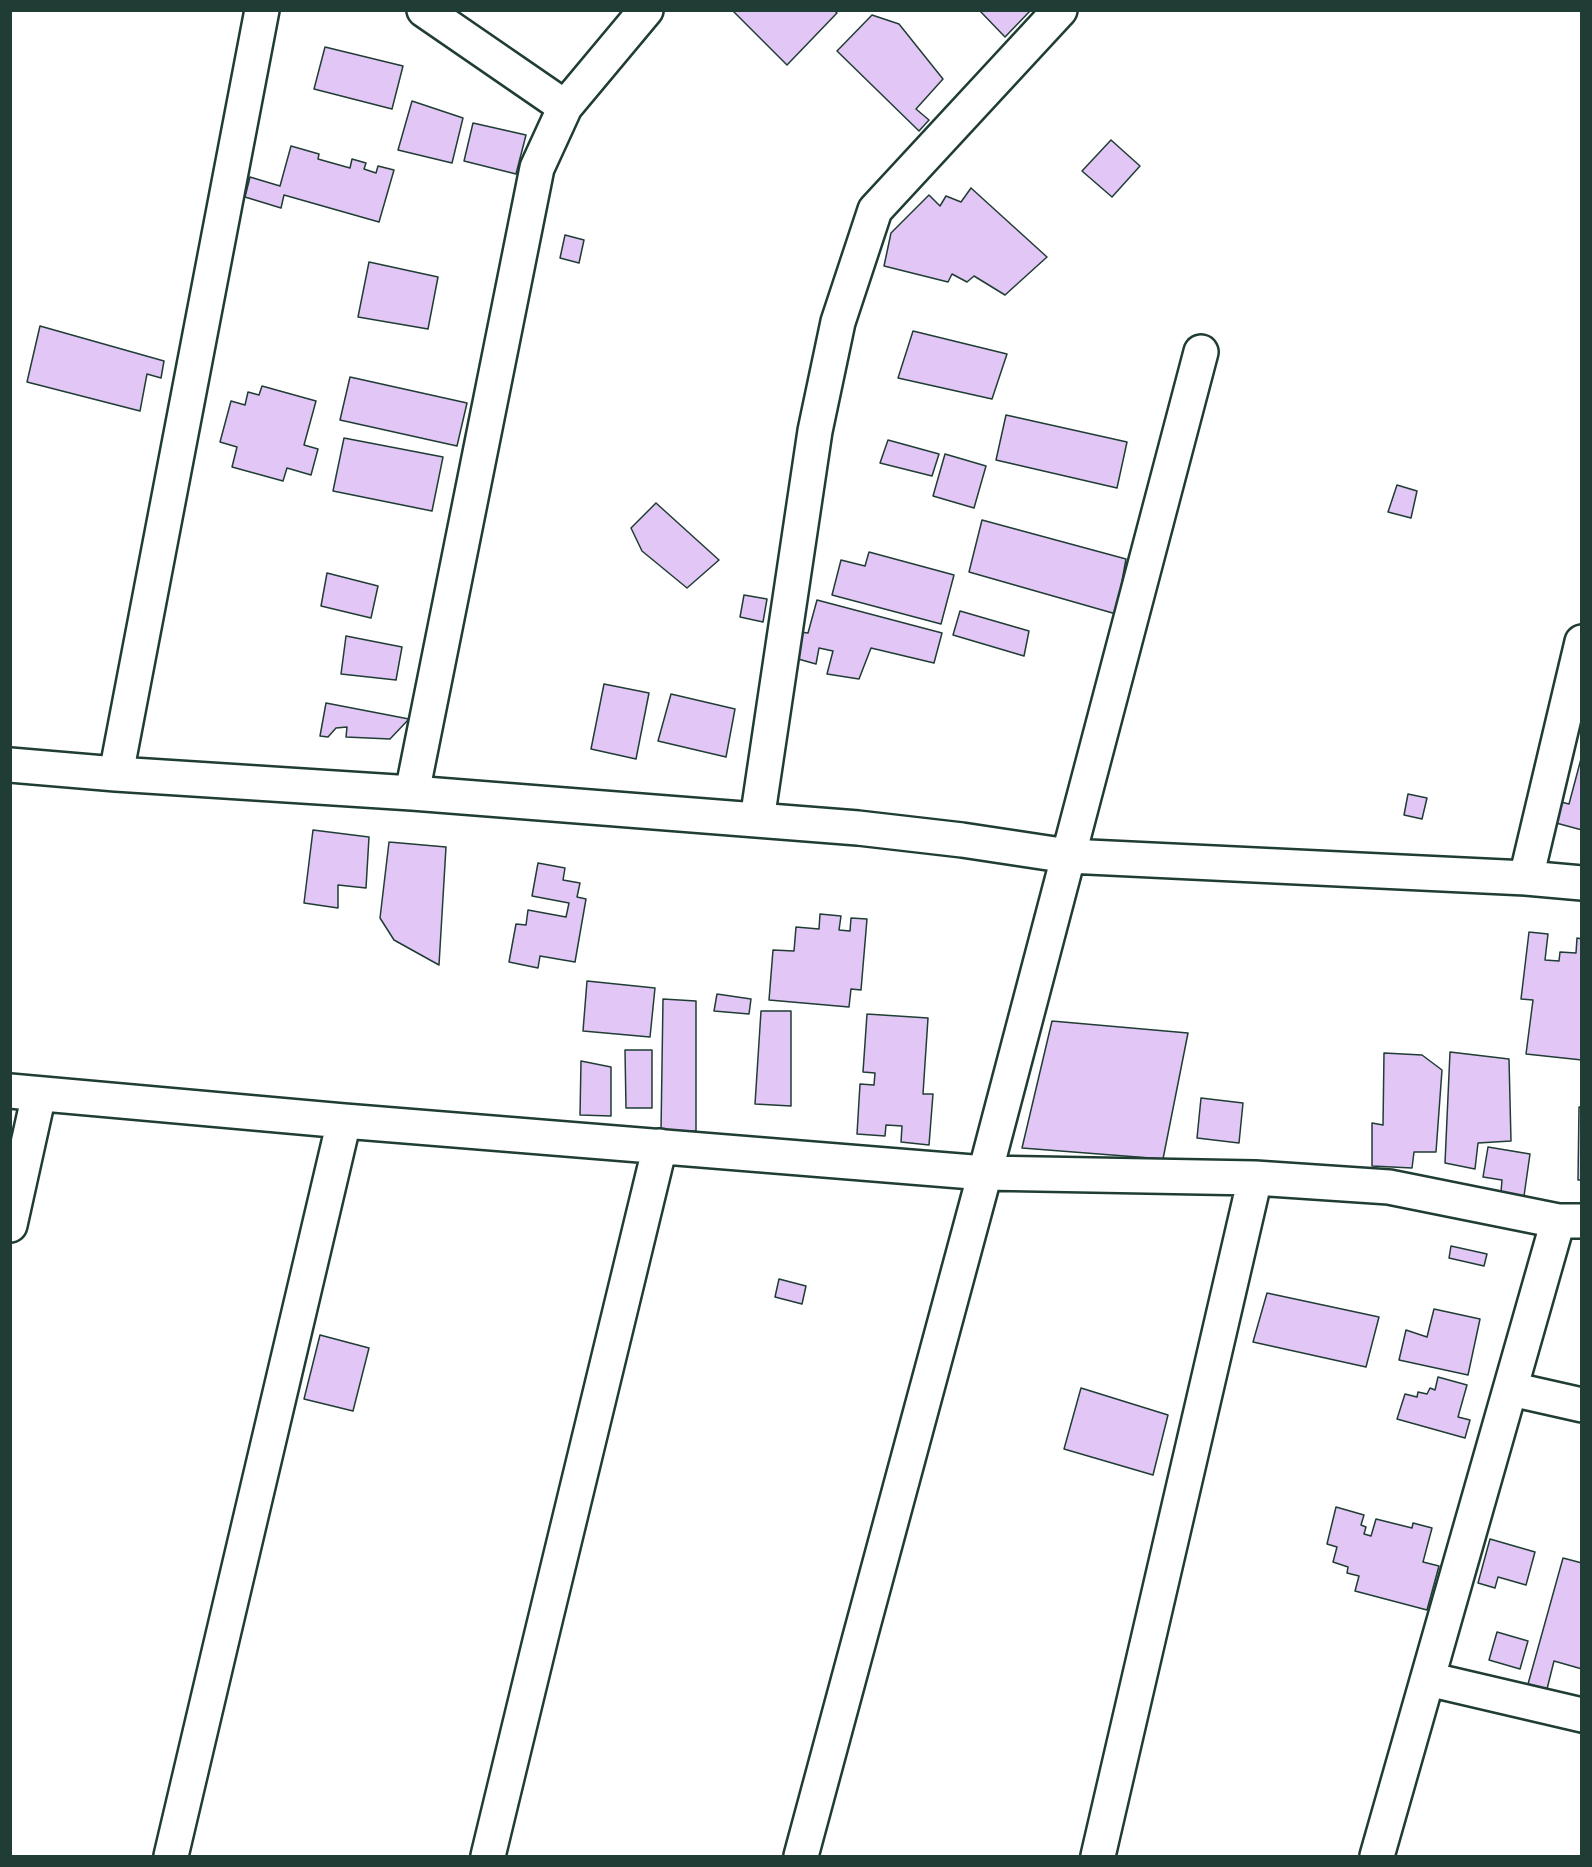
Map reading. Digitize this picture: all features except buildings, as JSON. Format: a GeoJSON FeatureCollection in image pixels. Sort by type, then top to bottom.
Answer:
{"type":"FeatureCollection","features":[{"type":"Feature","properties":{"kind":"street"},"geometry":{"type":"LineString","coordinates":[[116,774],[262,10]]}},
{"type":"Feature","properties":{"kind":"street"},"geometry":{"type":"LineString","coordinates":[[424,10],[565,107]]}},
{"type":"Feature","properties":{"kind":"street"},"geometry":{"type":"LineString","coordinates":[[412,793],[537,168],[565,107],[646,10]]}},
{"type":"Feature","properties":{"kind":"street"},"geometry":{"type":"LineString","coordinates":[[757,820],[815,431],[838,322],[875,210],[1060,10]]}},
{"type":"Feature","properties":{"kind":"street"},"geometry":{"type":"LineString","coordinates":[[801,1857],[1202,352]]}},
{"type":"Feature","properties":{"kind":"street"},"geometry":{"type":"LineString","coordinates":[[1526,878],[1581,642]]}},
{"type":"Feature","properties":{"kind":"street"},"geometry":{"type":"LineString","coordinates":[[10,765],[757,820],[904,833],[1068,856],[1526,878],[1581,883]]}},
{"type":"Feature","properties":{"kind":"street"},"geometry":{"type":"LineString","coordinates":[[10,1225],[25,1093],[985,1173],[1255,1178],[1389,1187],[1570,1221],[1510,1389],[1377,1857]]}},
{"type":"Feature","properties":{"kind":"street"},"geometry":{"type":"LineString","coordinates":[[171,1857],[344,1121]]}},
{"type":"Feature","properties":{"kind":"street"},"geometry":{"type":"LineString","coordinates":[[488,1857],[660,1146]]}},
{"type":"Feature","properties":{"kind":"street"},"geometry":{"type":"LineString","coordinates":[[1098,1857],[1255,1178]]}},
{"type":"Feature","properties":{"kind":"street"},"geometry":{"type":"LineString","coordinates":[[1510,1389],[1581,1405]]}},
{"type":"Feature","properties":{"kind":"street"},"geometry":{"type":"LineString","coordinates":[[1428,1679],[1581,1715]]}}]}
